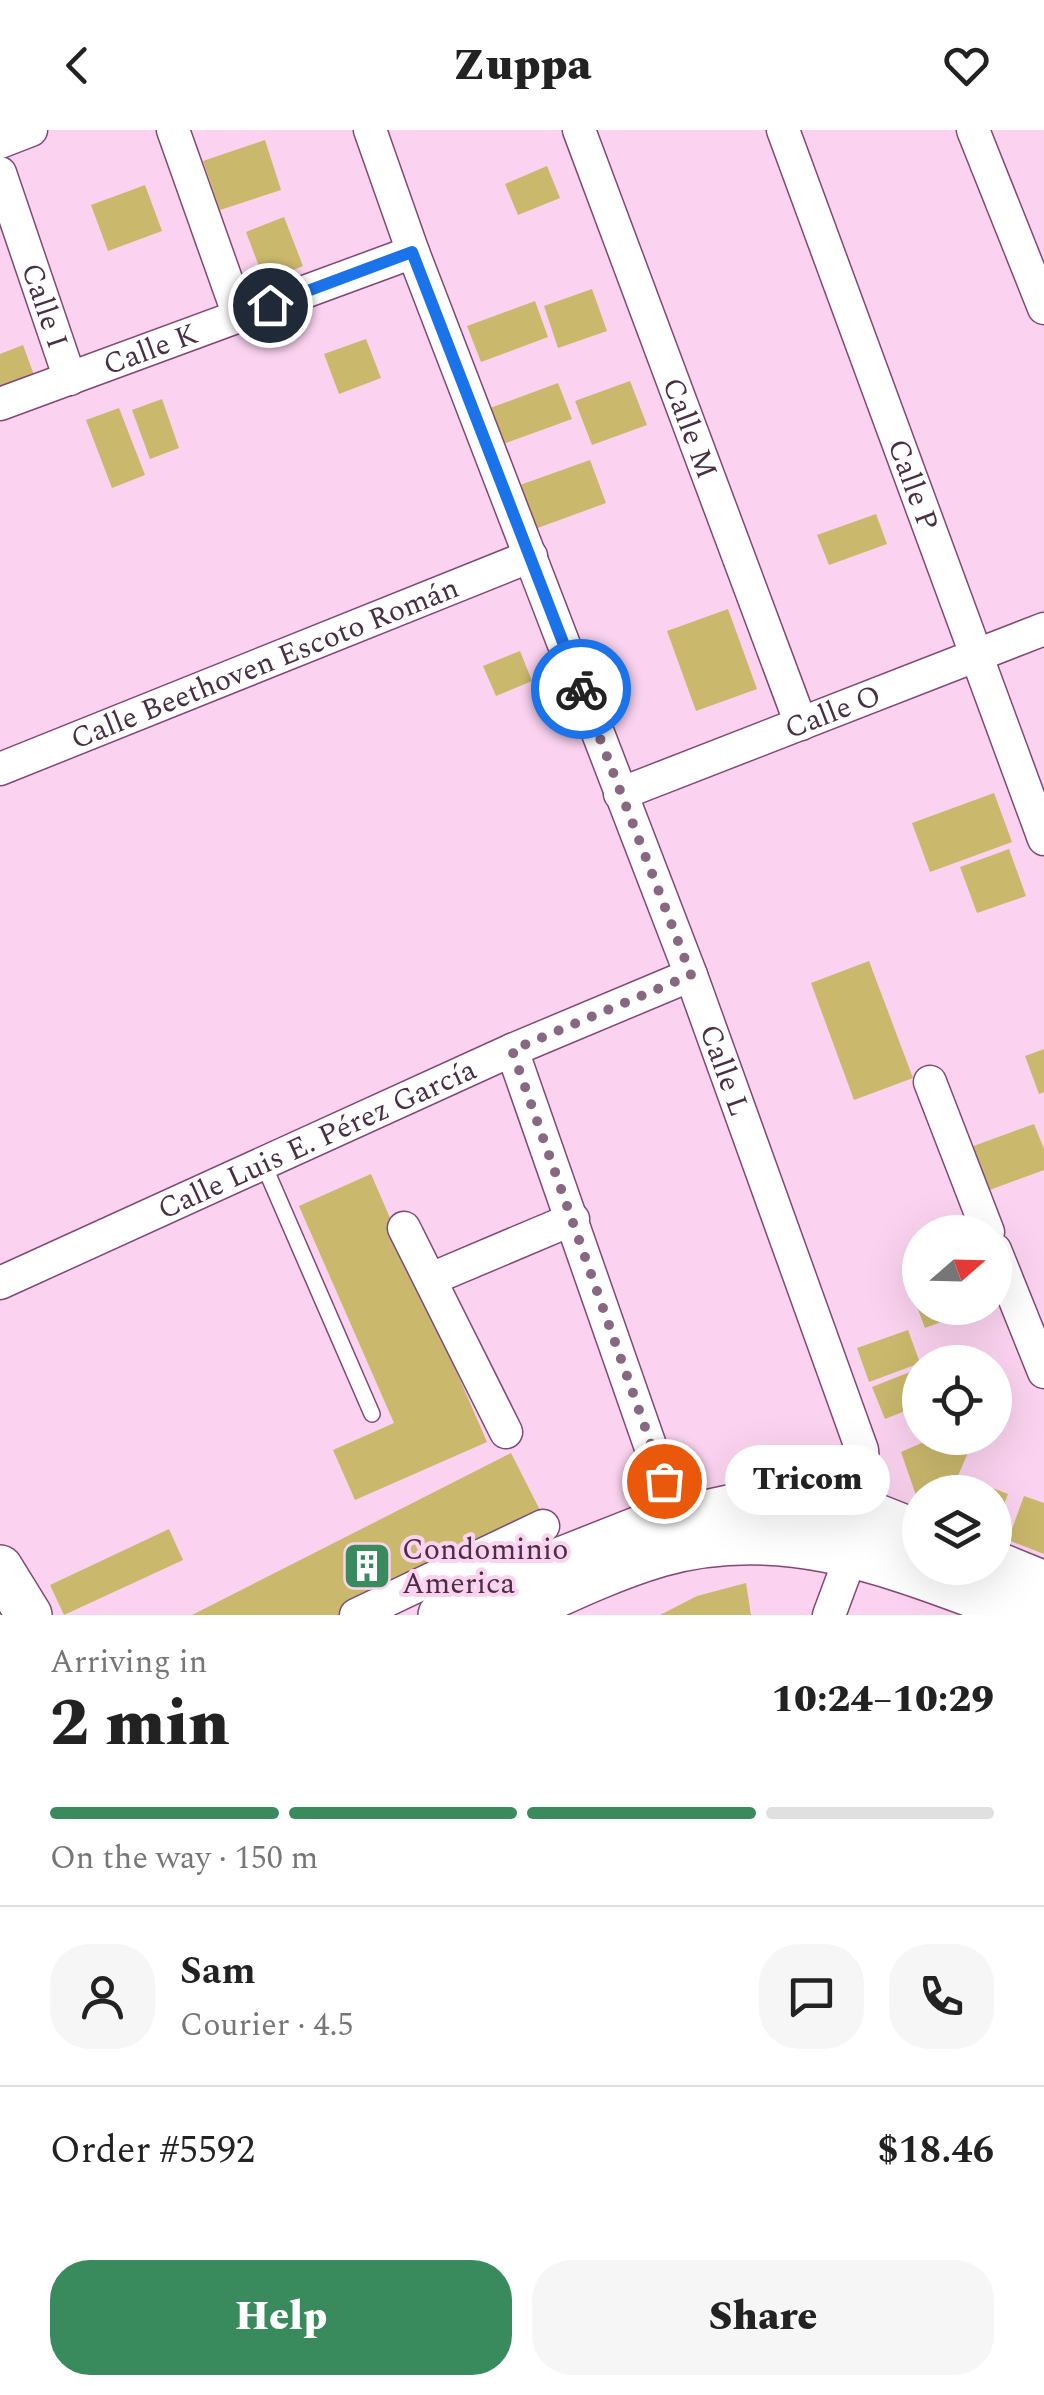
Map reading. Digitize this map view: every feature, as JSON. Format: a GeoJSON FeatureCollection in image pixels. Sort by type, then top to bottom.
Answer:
{"type":"FeatureCollection","features":[{"type":"Feature","properties":{"kind":"street"},"geometry":{"type":"LineString","coordinates":[[0,142],[31,130]]}},
{"type":"Feature","properties":{"kind":"street"},"geometry":{"type":"LineString","coordinates":[[174,130],[239,316]]}},
{"type":"Feature","properties":{"kind":"street","name":"Calle L"},"geometry":{"type":"LineString","coordinates":[[370,130],[412,252],[691,975],[862,1450],[860,1533]]}},
{"type":"Feature","properties":{"kind":"street","name":"Calle M"},"geometry":{"type":"LineString","coordinates":[[579,130],[801,724]]}},
{"type":"Feature","properties":{"kind":"street","name":"Calle P"},"geometry":{"type":"LineString","coordinates":[[783,130],[1044,839]]}},
{"type":"Feature","properties":{"kind":"street"},"geometry":{"type":"LineString","coordinates":[[973,130],[1035,258],[1044,308]]}},
{"type":"Feature","properties":{"kind":"street","name":"Calle I"},"geometry":{"type":"LineString","coordinates":[[0,173],[70,379]]}},
{"type":"Feature","properties":{"kind":"street","name":"Calle K"},"geometry":{"type":"LineString","coordinates":[[0,404],[412,252]]}},
{"type":"Feature","properties":{"kind":"street","name":"Calle Beethoven Escoto Román"},"geometry":{"type":"LineString","coordinates":[[0,770],[531,556]]}},
{"type":"Feature","properties":{"kind":"street","name":"Calle O"},"geometry":{"type":"LineString","coordinates":[[620,794],[1044,629]]}},
{"type":"Feature","properties":{"kind":"street","name":"Calle Luis E. Pérez García"},"geometry":{"type":"LineString","coordinates":[[0,1283],[512,1050],[691,975]]}},
{"type":"Feature","properties":{"kind":"street"},"geometry":{"type":"LineString","coordinates":[[512,1050],[681,1533]]}},
{"type":"Feature","properties":{"kind":"street"},"geometry":{"type":"LineString","coordinates":[[930,1082],[981,1215]]}},
{"type":"Feature","properties":{"kind":"street"},"geometry":{"type":"LineString","coordinates":[[431,1279],[572,1220]]}},
{"type":"Feature","properties":{"kind":"street"},"geometry":{"type":"LineString","coordinates":[[404,1228],[506,1432]]}},
{"type":"Feature","properties":{"kind":"street"},"geometry":{"type":"LineString","coordinates":[[1012,1292],[1044,1372]]}},
{"type":"Feature","properties":{"kind":"street"},"geometry":{"type":"LineString","coordinates":[[440,1615],[648,1526],[681,1533],[729,1508],[860,1533],[902,1534]]}},
{"type":"Feature","properties":{"kind":"street"},"geometry":{"type":"LineString","coordinates":[[356,1615],[504,1588],[542,1526]]}},
{"type":"Feature","properties":{"kind":"street"},"geometry":{"type":"LineString","coordinates":[[829,1615],[860,1533]]}},
{"type":"Feature","properties":{"kind":"street"},"geometry":{"type":"LineString","coordinates":[[860,1533],[1028,1615]]}},
{"type":"Feature","properties":{"kind":"street"},"geometry":{"type":"LineString","coordinates":[[0,1568],[29,1615]]}},
{"type":"Feature","properties":{"kind":"street"},"geometry":{"type":"LineString","coordinates":[[1012,1571],[1044,1584]]}},
{"type":"Feature","properties":{"kind":"lane"},"geometry":{"type":"LineString","coordinates":[[264,1163],[372,1414]]}},
{"type":"Feature","properties":{"kind":"building"},"geometry":{"type":"Polygon","coordinates":[[[265,140],[281,190],[220,210],[203,161],[265,140]]]}},
{"type":"Feature","properties":{"kind":"building"},"geometry":{"type":"Polygon","coordinates":[[[547,166],[560,198],[518,215],[505,184],[547,166]]]}},
{"type":"Feature","properties":{"kind":"building"},"geometry":{"type":"Polygon","coordinates":[[[145,185],[162,231],[108,251],[91,205],[145,185]]]}},
{"type":"Feature","properties":{"kind":"building"},"geometry":{"type":"Polygon","coordinates":[[[284,217],[303,266],[265,282],[246,232],[284,217]]]}},
{"type":"Feature","properties":{"kind":"building"},"geometry":{"type":"Polygon","coordinates":[[[592,289],[607,331],[558,348],[544,306],[592,289]]]}},
{"type":"Feature","properties":{"kind":"building"},"geometry":{"type":"Polygon","coordinates":[[[535,301],[548,337],[481,362],[467,326],[535,301]]]}},
{"type":"Feature","properties":{"kind":"building"},"geometry":{"type":"Polygon","coordinates":[[[366,339],[381,378],[339,394],[324,354],[366,339]]]}},
{"type":"Feature","properties":{"kind":"building"},"geometry":{"type":"Polygon","coordinates":[[[23,345],[34,375],[0,387],[0,354],[23,345]]]}},
{"type":"Feature","properties":{"kind":"building"},"geometry":{"type":"Polygon","coordinates":[[[630,381],[647,425],[592,445],[575,401],[630,381]]]}},
{"type":"Feature","properties":{"kind":"building"},"geometry":{"type":"Polygon","coordinates":[[[558,383],[572,419],[503,444],[490,408],[558,383]]]}},
{"type":"Feature","properties":{"kind":"building"},"geometry":{"type":"Polygon","coordinates":[[[162,399],[179,448],[150,459],[132,410],[162,399]]]}},
{"type":"Feature","properties":{"kind":"building"},"geometry":{"type":"Polygon","coordinates":[[[119,408],[145,475],[112,488],[86,420],[119,408]]]}},
{"type":"Feature","properties":{"kind":"building"},"geometry":{"type":"Polygon","coordinates":[[[590,460],[606,503],[535,529],[520,485],[590,460]]]}},
{"type":"Feature","properties":{"kind":"building"},"geometry":{"type":"Polygon","coordinates":[[[876,514],[887,544],[829,565],[817,535],[876,514]]]}},
{"type":"Feature","properties":{"kind":"building"},"geometry":{"type":"Polygon","coordinates":[[[728,609],[757,689],[696,711],[667,631],[728,609]]]}},
{"type":"Feature","properties":{"kind":"building"},"geometry":{"type":"Polygon","coordinates":[[[520,651],[532,681],[496,696],[483,666],[520,651]]]}},
{"type":"Feature","properties":{"kind":"building"},"geometry":{"type":"Polygon","coordinates":[[[994,793],[1012,842],[930,872],[912,823],[994,793]]]}},
{"type":"Feature","properties":{"kind":"building"},"geometry":{"type":"Polygon","coordinates":[[[1009,849],[1026,896],[977,913],[960,867],[1009,849]]]}},
{"type":"Feature","properties":{"kind":"building"},"geometry":{"type":"Polygon","coordinates":[[[869,961],[913,1078],[854,1100],[811,983],[869,961]]]}},
{"type":"Feature","properties":{"kind":"building"},"geometry":{"type":"Polygon","coordinates":[[[1044,1049],[1044,1092],[1039,1094],[1025,1056],[1044,1049]]]}},
{"type":"Feature","properties":{"kind":"building"},"geometry":{"type":"Polygon","coordinates":[[[1034,1124],[1044,1149],[1044,1170],[984,1192],[968,1148],[1034,1124]]]}},
{"type":"Feature","properties":{"kind":"building"},"geometry":{"type":"Polygon","coordinates":[[[371,1174],[487,1442],[355,1500],[333,1450],[394,1423],[299,1206],[371,1174]]]}},
{"type":"Feature","properties":{"kind":"building"},"geometry":{"type":"Polygon","coordinates":[[[908,1330],[913,1345],[902,1345],[902,1370],[869,1382],[857,1348],[908,1330]]]}},
{"type":"Feature","properties":{"kind":"building"},"geometry":{"type":"Polygon","coordinates":[[[902,1375],[902,1412],[885,1419],[872,1387],[902,1375]]]}},
{"type":"Feature","properties":{"kind":"building","name":"Condominio America"},"geometry":{"type":"Polygon","coordinates":[[[511,1453],[543,1516],[349,1615],[192,1615],[511,1453]]]}},
{"type":"Feature","properties":{"kind":"building"},"geometry":{"type":"Polygon","coordinates":[[[902,1455],[967,1455],[958,1475],[909,1475],[902,1455]]]}},
{"type":"Feature","properties":{"kind":"building"},"geometry":{"type":"Polygon","coordinates":[[[697,1457],[710,1499],[691,1504],[678,1464],[697,1457]]]}},
{"type":"Feature","properties":{"kind":"building"},"geometry":{"type":"Polygon","coordinates":[[[1024,1496],[1044,1503],[1044,1554],[1012,1542],[1012,1529],[1024,1496]]]}},
{"type":"Feature","properties":{"kind":"building"},"geometry":{"type":"Polygon","coordinates":[[[169,1529],[183,1560],[64,1615],[50,1585],[169,1529]]]}},
{"type":"Feature","properties":{"kind":"building"},"geometry":{"type":"Polygon","coordinates":[[[746,1583],[751,1615],[660,1615],[697,1596],[746,1583]]]}},
{"type":"Feature","properties":{"kind":"way so far"},"geometry":{"type":"LineString","coordinates":[[581,689],[691,975],[512,1050],[664,1481]]}},
{"type":"Feature","properties":{"kind":"place","name":"Tricom"},"geometry":{"type":"Point","coordinates":[664,1481]}},
{"type":"Feature","properties":{"kind":"place","name":"Condominio America"},"geometry":{"type":"Point","coordinates":[367,1566]}},
{"type":"Feature","properties":{"kind":"route"},"geometry":{"type":"LineString","coordinates":[[270,305],[412,252],[581,689]]}}]}
